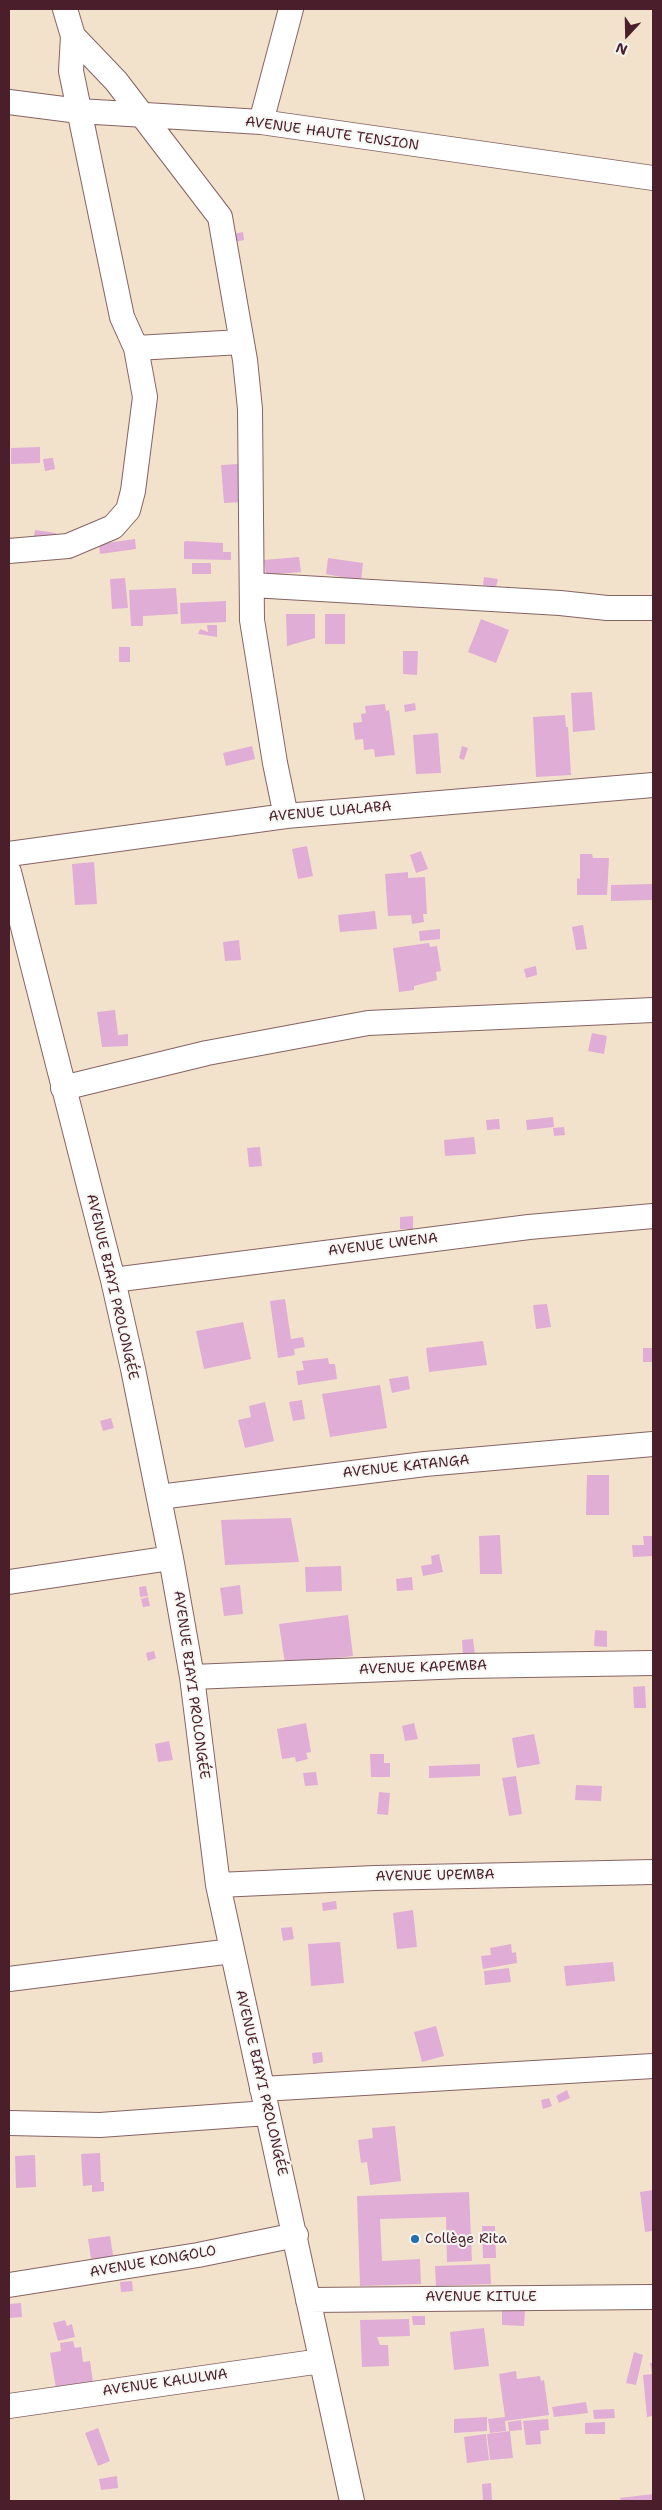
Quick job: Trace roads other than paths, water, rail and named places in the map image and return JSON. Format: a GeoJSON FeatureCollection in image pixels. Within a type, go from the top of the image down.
{"type":"FeatureCollection","features":[{"type":"Feature","properties":{"kind":"street"},"geometry":{"type":"LineString","coordinates":[[9,551],[68,546],[113,527],[128,510],[133,491],[145,397],[136,348],[122,317],[70,71],[73,36],[65,9]]}},
{"type":"Feature","properties":{"kind":"street"},"geometry":{"type":"LineString","coordinates":[[261,122],[291,9]]}},
{"type":"Feature","properties":{"kind":"street"},"geometry":{"type":"LineString","coordinates":[[73,36],[116,80],[220,217],[250,409],[252,620],[275,763],[286,816]]}},
{"type":"Feature","properties":{"kind":"street","name":"AVENUE HAUTE TENSION"},"geometry":{"type":"LineString","coordinates":[[9,102],[79,111],[261,122],[653,178]]}},
{"type":"Feature","properties":{"kind":"street"},"geometry":{"type":"LineString","coordinates":[[136,348],[241,342]]}},
{"type":"Feature","properties":{"kind":"street"},"geometry":{"type":"LineString","coordinates":[[252,585],[560,603],[607,608],[653,608]]}},
{"type":"Feature","properties":{"kind":"street","name":"AVENUE LUALABA"},"geometry":{"type":"LineString","coordinates":[[9,854],[286,816],[653,786]]}},
{"type":"Feature","properties":{"kind":"street","name":"AVENUE BIAYI PROLONGÉE"},"geometry":{"type":"LineString","coordinates":[[9,872],[113,1280],[159,1496],[192,1677],[218,1885],[267,2114],[296,2236],[321,2360],[357,2498]]}},
{"type":"Feature","properties":{"kind":"street"},"geometry":{"type":"LineString","coordinates":[[63,1088],[207,1053],[368,1023],[653,1010]]}},
{"type":"Feature","properties":{"kind":"street","name":"AVENUE LWENA"},"geometry":{"type":"LineString","coordinates":[[113,1280],[529,1226],[653,1216]]}},
{"type":"Feature","properties":{"kind":"street","name":"AVENUE KATANGA"},"geometry":{"type":"LineString","coordinates":[[159,1496],[425,1464],[653,1444]]}},
{"type":"Feature","properties":{"kind":"street"},"geometry":{"type":"LineString","coordinates":[[9,1582],[171,1558]]}},
{"type":"Feature","properties":{"kind":"street","name":"AVENUE KAPEMBA"},"geometry":{"type":"LineString","coordinates":[[192,1677],[463,1666],[653,1663]]}},
{"type":"Feature","properties":{"kind":"street","name":"AVENUE UPEMBA"},"geometry":{"type":"LineString","coordinates":[[218,1885],[375,1878],[653,1872]]}},
{"type":"Feature","properties":{"kind":"street"},"geometry":{"type":"LineString","coordinates":[[9,1979],[232,1951]]}},
{"type":"Feature","properties":{"kind":"street"},"geometry":{"type":"LineString","coordinates":[[262,2089],[653,2066]]}},
{"type":"Feature","properties":{"kind":"street"},"geometry":{"type":"LineString","coordinates":[[9,2123],[100,2126],[267,2114]]}},
{"type":"Feature","properties":{"kind":"street","name":"AVENUE KONGOLO"},"geometry":{"type":"LineString","coordinates":[[9,2285],[198,2255],[296,2236]]}},
{"type":"Feature","properties":{"kind":"street","name":"AVENUE KITULE"},"geometry":{"type":"LineString","coordinates":[[308,2300],[653,2297]]}},
{"type":"Feature","properties":{"kind":"street","name":"AVENUE KALULWA"},"geometry":{"type":"LineString","coordinates":[[9,2406],[321,2360]]}},
{"type":"Feature","properties":{"kind":"place","name":"Collège Rita"},"geometry":{"type":"Point","coordinates":[415,2239]}}]}
